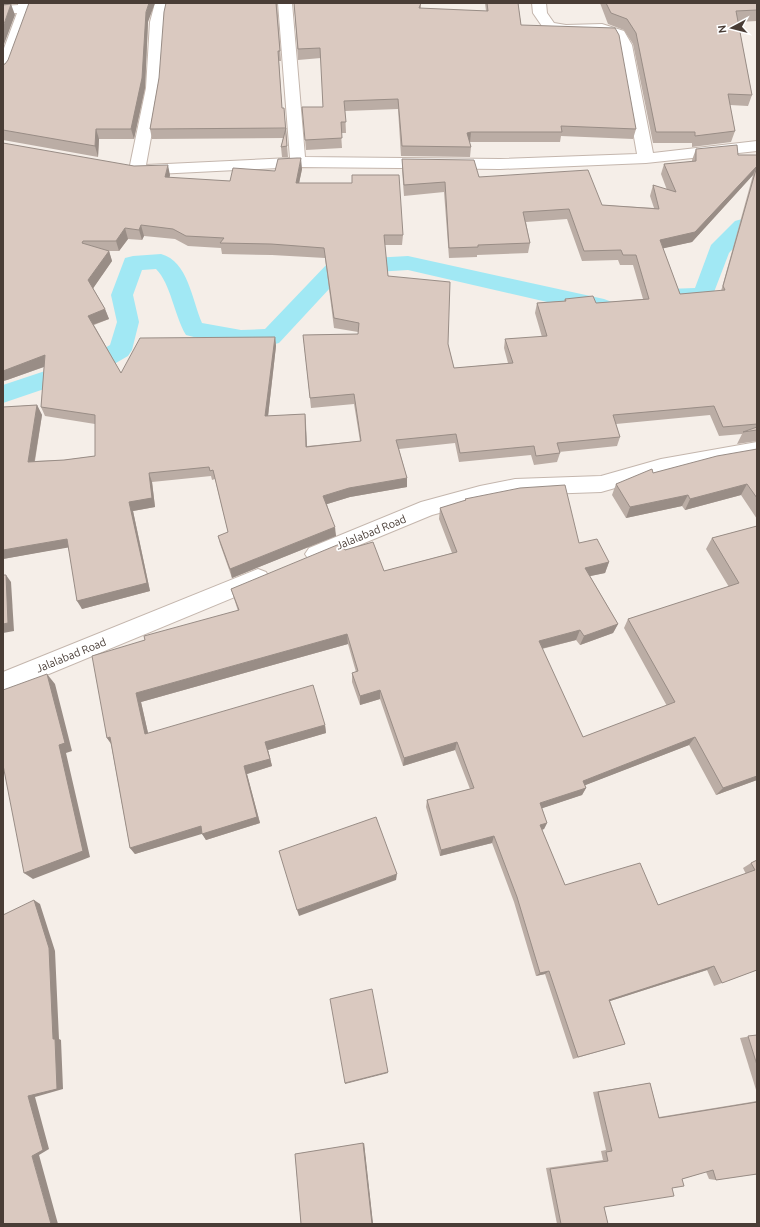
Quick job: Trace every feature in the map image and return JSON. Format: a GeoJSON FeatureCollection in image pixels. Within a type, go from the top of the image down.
{"type":"FeatureCollection","features":[{"type":"Feature","properties":{"kind":"street"},"geometry":{"type":"LineString","coordinates":[[3,10],[25,6],[94,3]]}},
{"type":"Feature","properties":{"kind":"street"},"geometry":{"type":"LineString","coordinates":[[137,170],[153,88],[157,22],[162,3]]}},
{"type":"Feature","properties":{"kind":"street"},"geometry":{"type":"LineString","coordinates":[[285,3],[298,162]]}},
{"type":"Feature","properties":{"kind":"street"},"geometry":{"type":"LineString","coordinates":[[539,3],[540,13],[550,26],[566,28],[602,28],[619,34],[625,45],[646,158]]}},
{"type":"Feature","properties":{"kind":"street"},"geometry":{"type":"LineString","coordinates":[[3,70],[25,6]]}},
{"type":"Feature","properties":{"kind":"street"},"geometry":{"type":"LineString","coordinates":[[121,168],[137,170],[298,162],[500,164],[646,158],[757,146]]}},
{"type":"Feature","properties":{"kind":"street","name":"Jalalabad Road"},"geometry":{"type":"LineString","coordinates":[[296,562],[428,508],[480,494],[514,487],[601,484],[661,467],[757,450]]}},
{"type":"Feature","properties":{"kind":"street","name":"Jalalabad Road"},"geometry":{"type":"LineString","coordinates":[[3,683],[274,572]]}},
{"type":"Feature","properties":{"kind":"building"},"geometry":{"type":"Polygon","coordinates":[[[29,3],[149,3],[146,12],[142,78],[131,129],[96,129],[95,146],[3,130],[3,65],[8,60],[29,3]]]}},
{"type":"Feature","properties":{"kind":"building"},"geometry":{"type":"Polygon","coordinates":[[[166,3],[276,3],[280,51],[278,51],[282,108],[284,108],[286,128],[150,129],[159,78],[166,3]]]}},
{"type":"Feature","properties":{"kind":"building"},"geometry":{"type":"Polygon","coordinates":[[[294,3],[421,3],[419,8],[488,11],[487,3],[518,3],[521,25],[615,28],[619,35],[636,129],[561,126],[562,132],[471,132],[467,133],[471,147],[402,146],[398,99],[344,101],[346,122],[341,122],[342,138],[305,140],[302,107],[323,107],[320,48],[298,49],[294,3]]]}},
{"type":"Feature","properties":{"kind":"building"},"geometry":{"type":"Polygon","coordinates":[[[606,3],[757,3],[757,10],[736,11],[752,95],[728,94],[735,131],[695,136],[695,132],[656,132],[636,33],[627,19],[611,13],[606,3]]]}},
{"type":"Feature","properties":{"kind":"building"},"geometry":{"type":"Polygon","coordinates":[[[11,4],[3,27],[3,5],[11,4]]]}},
{"type":"Feature","properties":{"kind":"building"},"geometry":{"type":"Polygon","coordinates":[[[286,129],[287,146],[281,147],[286,129]]]}},
{"type":"Feature","properties":{"kind":"building"},"geometry":{"type":"Polygon","coordinates":[[[3,143],[134,166],[168,165],[165,177],[230,181],[233,168],[275,171],[278,159],[297,158],[301,158],[296,183],[352,183],[352,175],[399,175],[403,235],[384,235],[388,276],[450,282],[448,344],[454,368],[513,363],[505,339],[547,336],[537,303],[566,301],[565,299],[593,296],[596,303],[649,299],[636,255],[623,255],[621,250],[584,251],[569,209],[523,212],[530,243],[478,245],[478,247],[449,248],[445,182],[404,185],[402,159],[474,160],[479,177],[588,170],[602,205],[659,209],[653,185],[676,192],[664,164],[696,161],[696,149],[737,145],[738,155],[757,155],[757,166],[757,424],[723,427],[714,406],[613,415],[620,437],[557,443],[560,453],[536,456],[534,446],[460,453],[456,434],[396,440],[407,478],[349,488],[323,496],[335,527],[230,569],[218,536],[228,532],[213,470],[210,471],[209,467],[149,473],[152,498],[129,502],[147,583],[77,601],[67,539],[3,550],[3,407],[37,405],[28,462],[64,460],[95,456],[95,415],[41,407],[45,355],[3,371],[3,143]],[[757,166],[695,232],[660,240],[680,294],[725,290],[723,286],[757,166]],[[141,225],[139,230],[125,228],[116,241],[83,241],[82,243],[109,251],[88,280],[105,309],[88,316],[121,373],[140,338],[275,337],[265,416],[305,414],[306,447],[361,441],[354,394],[310,398],[303,335],[358,334],[359,323],[334,318],[324,248],[271,244],[220,243],[224,238],[186,236],[173,229],[141,225]]]}},
{"type":"Feature","properties":{"kind":"building"},"geometry":{"type":"Polygon","coordinates":[[[757,427],[757,430],[743,432],[757,427]]]}},
{"type":"Feature","properties":{"kind":"building"},"geometry":{"type":"Polygon","coordinates":[[[757,449],[757,498],[747,484],[690,499],[688,495],[630,507],[616,484],[652,469],[653,473],[717,456],[757,449]]]}},
{"type":"Feature","properties":{"kind":"building"},"geometry":{"type":"Polygon","coordinates":[[[565,485],[579,543],[597,539],[609,562],[585,568],[618,624],[584,636],[580,630],[539,641],[583,737],[675,702],[628,619],[739,583],[712,538],[757,526],[757,776],[723,788],[695,737],[583,781],[586,788],[540,803],[547,823],[540,825],[565,885],[640,863],[658,905],[755,870],[751,863],[757,860],[757,970],[722,983],[714,966],[609,1000],[625,1044],[578,1057],[549,971],[540,973],[517,897],[494,836],[441,850],[427,800],[474,788],[457,742],[404,758],[380,690],[360,696],[352,673],[358,671],[347,634],[136,693],[145,734],[313,685],[325,725],[265,742],[270,759],[244,766],[257,817],[202,834],[201,826],[130,848],[110,737],[107,738],[92,656],[145,640],[144,636],[239,610],[231,589],[342,543],[345,550],[373,542],[384,571],[457,552],[440,508],[466,500],[465,499],[520,488],[565,485]]]}},
{"type":"Feature","properties":{"kind":"building"},"geometry":{"type":"Polygon","coordinates":[[[3,575],[6,575],[8,623],[3,624],[3,575]]]}},
{"type":"Feature","properties":{"kind":"building"},"geometry":{"type":"Polygon","coordinates":[[[47,674],[65,743],[59,745],[83,851],[24,873],[3,765],[3,690],[47,674]]]}},
{"type":"Feature","properties":{"kind":"building"},"geometry":{"type":"Polygon","coordinates":[[[376,817],[397,874],[297,910],[279,851],[376,817]]]}},
{"type":"Feature","properties":{"kind":"building"},"geometry":{"type":"Polygon","coordinates":[[[34,900],[49,948],[57,1089],[28,1096],[43,1150],[32,1156],[51,1224],[3,1224],[3,915],[34,900]]]}},
{"type":"Feature","properties":{"kind":"building"},"geometry":{"type":"Polygon","coordinates":[[[372,989],[388,1072],[345,1083],[330,999],[372,989]]]}},
{"type":"Feature","properties":{"kind":"building"},"geometry":{"type":"Polygon","coordinates":[[[757,1035],[757,1065],[748,1036],[757,1035]]]}},
{"type":"Feature","properties":{"kind":"building"},"geometry":{"type":"Polygon","coordinates":[[[650,1083],[659,1118],[757,1102],[757,1174],[716,1180],[713,1170],[682,1179],[684,1186],[672,1188],[674,1196],[604,1207],[608,1224],[561,1224],[550,1169],[608,1161],[606,1152],[612,1151],[598,1092],[650,1083]]]}},
{"type":"Feature","properties":{"kind":"building"},"geometry":{"type":"Polygon","coordinates":[[[363,1143],[372,1224],[301,1224],[295,1154],[363,1143]]]}},
{"type":"Feature","properties":{"kind":"waterway"},"geometry":{"type":"LineString","coordinates":[[668,297],[703,295],[719,250],[742,226],[757,226]]}},
{"type":"Feature","properties":{"kind":"waterway"},"geometry":{"type":"LineString","coordinates":[[3,394],[101,361],[120,350],[128,322],[122,295],[133,263],[161,261],[173,273],[194,329],[241,338],[271,337],[337,267],[408,263],[604,307]]}}]}
